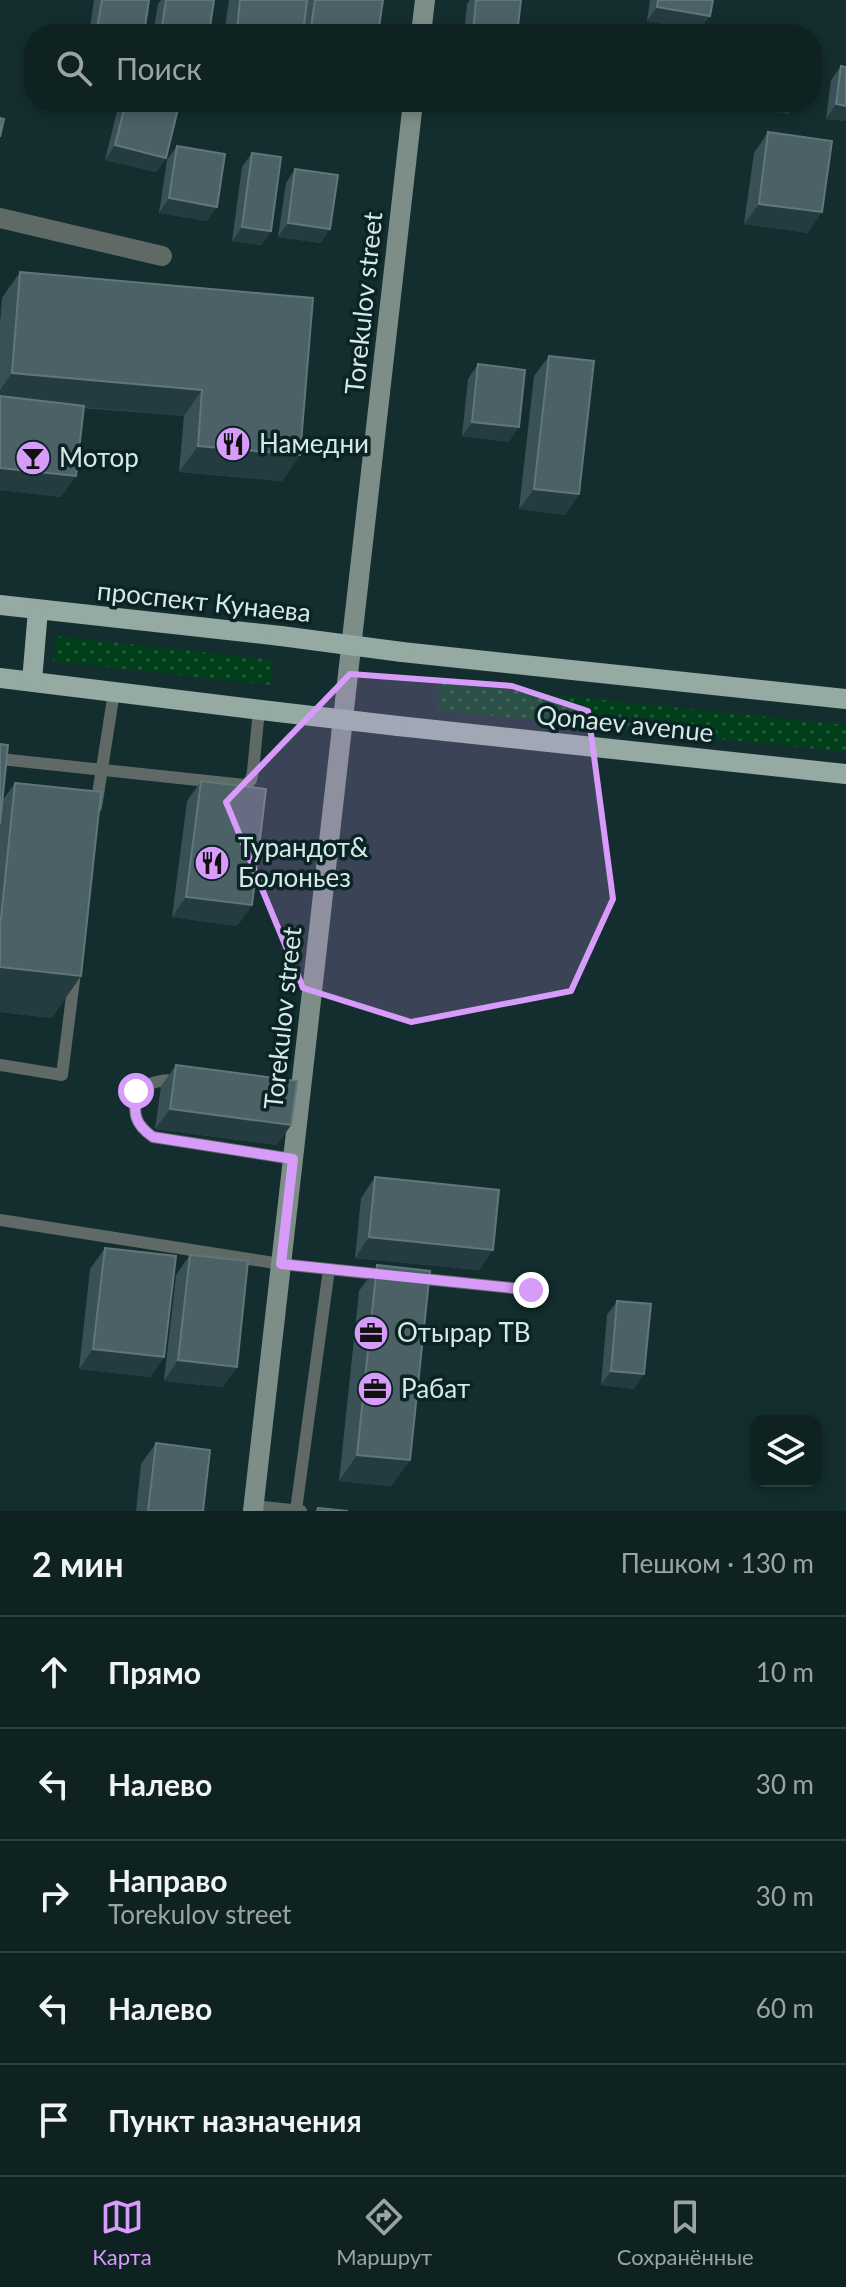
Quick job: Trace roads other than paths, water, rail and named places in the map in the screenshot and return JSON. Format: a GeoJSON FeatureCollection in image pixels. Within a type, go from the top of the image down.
{"type":"FeatureCollection","features":[{"type":"Feature","properties":{"kind":"main road"},"geometry":{"type":"LineString","coordinates":[[422,24],[425,0]]}},
{"type":"Feature","properties":{"kind":"main road","name":"Torekulov street"},"geometry":{"type":"LineString","coordinates":[[254,1508],[412,112]]}},
{"type":"Feature","properties":{"kind":"main road","name":"проспект Кунаева"},"geometry":{"type":"LineString","coordinates":[[0,605],[402,652]]}},
{"type":"Feature","properties":{"kind":"main road"},"geometry":{"type":"LineString","coordinates":[[32,681],[38,610]]}},
{"type":"Feature","properties":{"kind":"main road","name":"Qonaev avenue"},"geometry":{"type":"LineString","coordinates":[[402,652],[846,699]]}},
{"type":"Feature","properties":{"kind":"main road"},"geometry":{"type":"LineString","coordinates":[[0,678],[269,711]]}},
{"type":"Feature","properties":{"kind":"main road","name":"Qonaev avenue"},"geometry":{"type":"LineString","coordinates":[[269,711],[846,774]]}},
{"type":"Feature","properties":{"kind":"street"},"geometry":{"type":"LineString","coordinates":[[0,218],[162,256]]}},
{"type":"Feature","properties":{"kind":"lane"},"geometry":{"type":"LineString","coordinates":[[95,814],[114,692]]}},
{"type":"Feature","properties":{"kind":"lane"},"geometry":{"type":"LineString","coordinates":[[0,759],[245,785],[251,780],[269,711]]}},
{"type":"Feature","properties":{"kind":"lane"},"geometry":{"type":"LineString","coordinates":[[0,1065],[62,1075],[77,953]]}},
{"type":"Feature","properties":{"kind":"lane"},"geometry":{"type":"LineString","coordinates":[[197,1083],[151,1081],[136,1091],[134,1109],[141,1128],[153,1137],[293,1159]]}},
{"type":"Feature","properties":{"kind":"lane"},"geometry":{"type":"LineString","coordinates":[[0,1220],[281,1264],[391,1275]]}},
{"type":"Feature","properties":{"kind":"lane"},"geometry":{"type":"LineString","coordinates":[[254,1508],[298,1511],[329,1269]]}},
{"type":"Feature","properties":{"kind":"lane"},"geometry":{"type":"LineString","coordinates":[[407,1277],[531,1290]]}},
{"type":"Feature","properties":{"kind":"place","name":"Намедни"},"geometry":{"type":"Point","coordinates":[233,444]}},
{"type":"Feature","properties":{"kind":"place","name":"Мотор"},"geometry":{"type":"Point","coordinates":[33,458]}},
{"type":"Feature","properties":{"kind":"place","name":"Турандот& Болоньез"},"geometry":{"type":"Point","coordinates":[212,863]}},
{"type":"Feature","properties":{"kind":"place","name":"Отырар ТВ"},"geometry":{"type":"Point","coordinates":[371,1333]}},
{"type":"Feature","properties":{"kind":"place","name":"Рабат"},"geometry":{"type":"Point","coordinates":[375,1389]}}]}
